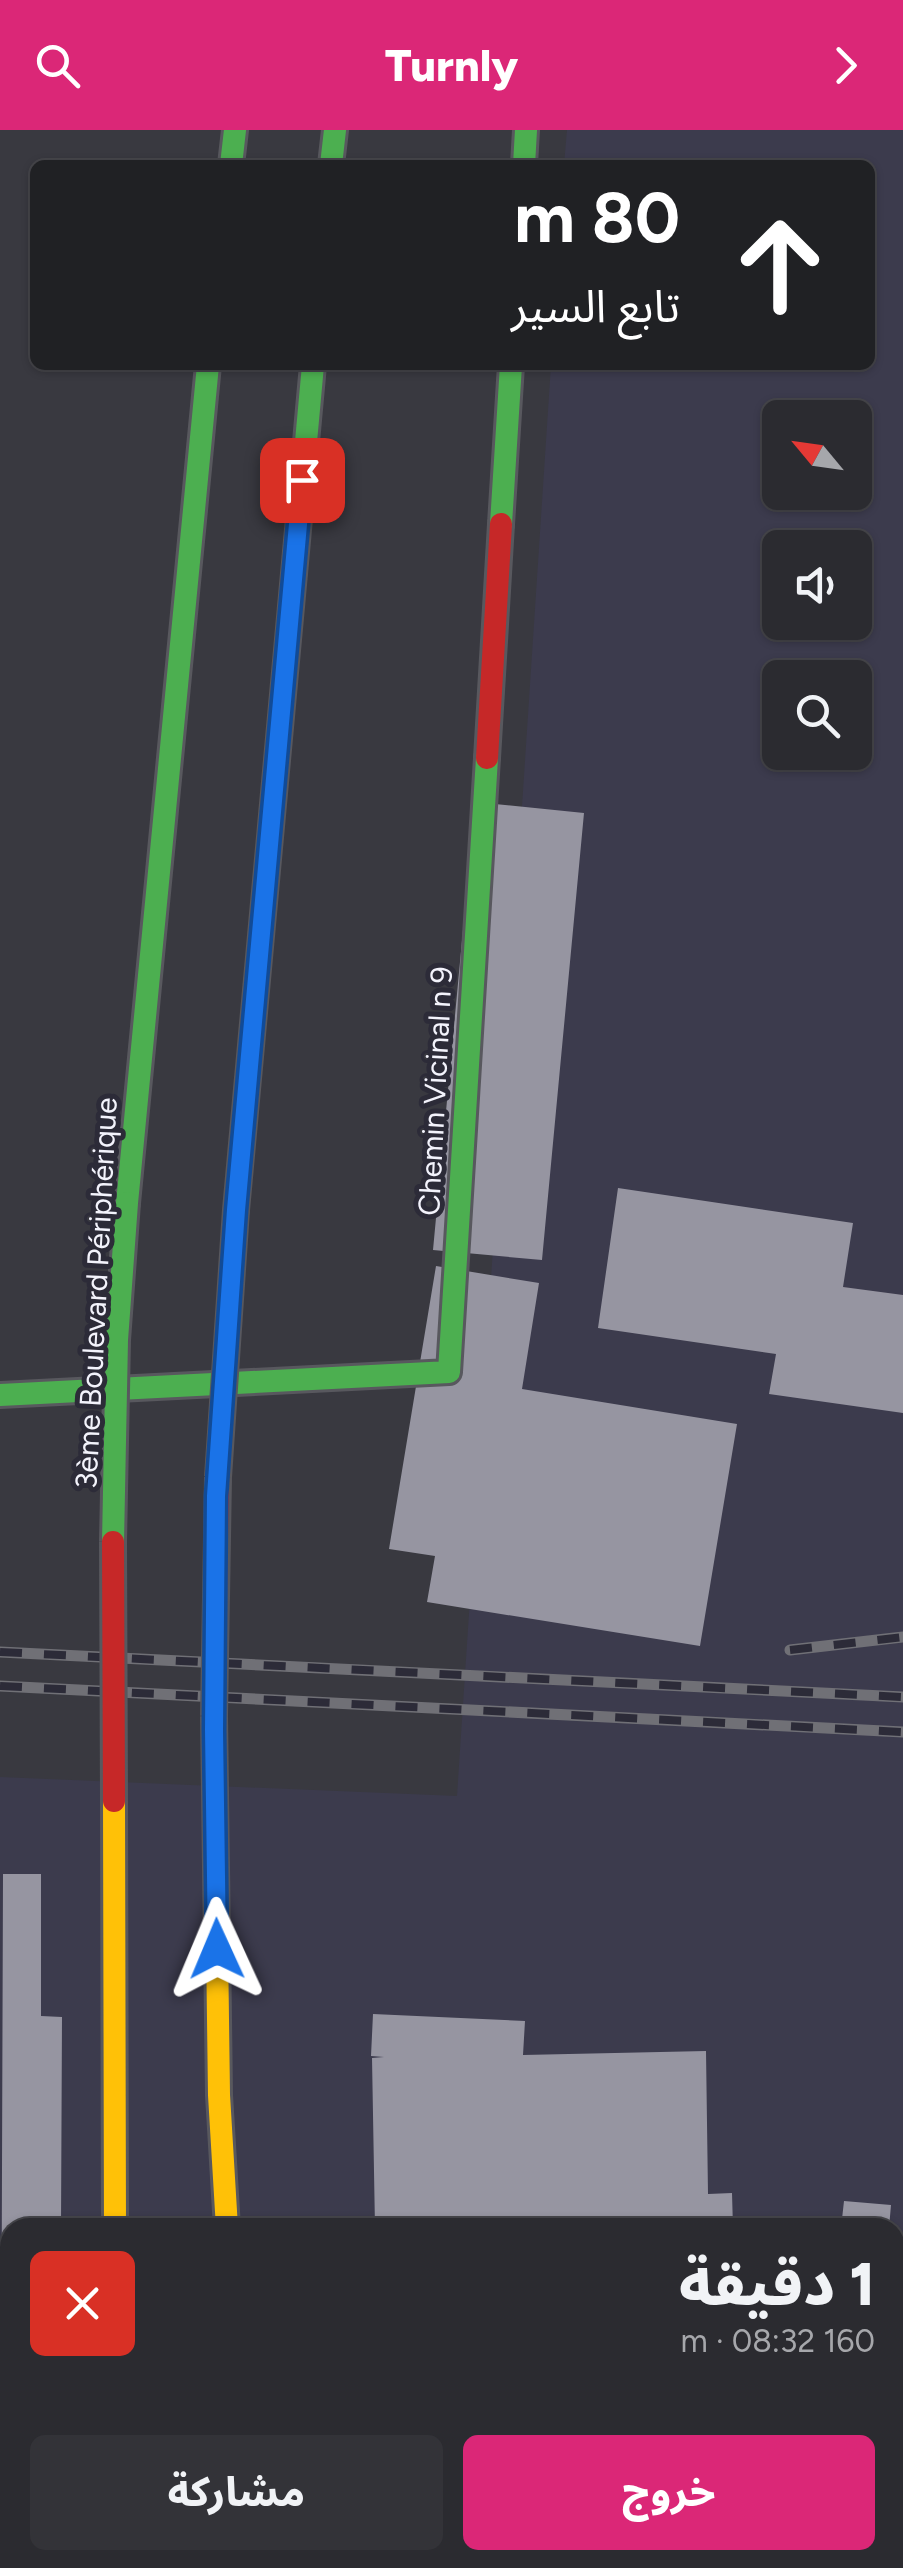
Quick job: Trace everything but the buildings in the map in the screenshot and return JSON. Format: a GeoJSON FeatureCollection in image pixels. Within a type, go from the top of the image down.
{"type":"FeatureCollection","features":[{"type":"Feature","properties":{"kind":"main road"},"geometry":{"type":"LineString","coordinates":[[232,160],[235,130]]}},
{"type":"Feature","properties":{"kind":"main road"},"geometry":{"type":"LineString","coordinates":[[331,160],[334,130]]}},
{"type":"Feature","properties":{"kind":"main road"},"geometry":{"type":"LineString","coordinates":[[524,160],[526,130]]}},
{"type":"Feature","properties":{"kind":"main road","name":"3ème Boulevard Périphérique"},"geometry":{"type":"LineString","coordinates":[[115,2218],[113,1525],[117,1340],[207,370]]}},
{"type":"Feature","properties":{"kind":"main road"},"geometry":{"type":"LineString","coordinates":[[227,2218],[219,2096],[216,1496],[236,1210],[313,370]]}},
{"type":"Feature","properties":{"kind":"main road","name":"Chemin Vicinal n 9"},"geometry":{"type":"LineString","coordinates":[[0,1394],[448,1372],[511,370]]}},
{"type":"Feature","properties":{"kind":"shaded area"},"geometry":{"type":"Polygon","coordinates":[[[567,130],[903,130],[903,2218],[0,2218],[0,1777],[457,1796],[551,370],[875,370],[875,160],[564,160],[567,130]]]}},
{"type":"Feature","properties":{"kind":"railway"},"geometry":{"type":"LineString","coordinates":[[790,1650],[903,1637]]}},
{"type":"Feature","properties":{"kind":"railway"},"geometry":{"type":"LineString","coordinates":[[0,1652],[903,1697]]}},
{"type":"Feature","properties":{"kind":"railway"},"geometry":{"type":"LineString","coordinates":[[0,1686],[903,1732]]}},
{"type":"Feature","properties":{"kind":"traffic: fast"},"geometry":{"type":"LineString","coordinates":[[232,160],[235,130]]}},
{"type":"Feature","properties":{"kind":"traffic: fast"},"geometry":{"type":"LineString","coordinates":[[332,160],[335,130]]}},
{"type":"Feature","properties":{"kind":"traffic: fast"},"geometry":{"type":"LineString","coordinates":[[524,160],[526,130]]}},
{"type":"Feature","properties":{"kind":"traffic: fast"},"geometry":{"type":"LineString","coordinates":[[127,1203],[208,370]]}},
{"type":"Feature","properties":{"kind":"traffic: fast"},"geometry":{"type":"LineString","coordinates":[[236,1210],[313,370]]}},
{"type":"Feature","properties":{"kind":"traffic: fast"},"geometry":{"type":"LineString","coordinates":[[501,524],[511,370]]}},
{"type":"Feature","properties":{"kind":"traffic: fast"},"geometry":{"type":"LineString","coordinates":[[0,1395],[449,1372],[487,758]]}},
{"type":"Feature","properties":{"kind":"traffic: fast"},"geometry":{"type":"LineString","coordinates":[[113,1542],[117,1340],[127,1203]]}},
{"type":"Feature","properties":{"kind":"traffic: jam"},"geometry":{"type":"LineString","coordinates":[[487,758],[501,524]]}},
{"type":"Feature","properties":{"kind":"traffic: jam"},"geometry":{"type":"LineString","coordinates":[[214,1716],[218,1477]]}},
{"type":"Feature","properties":{"kind":"traffic: jam"},"geometry":{"type":"LineString","coordinates":[[113,1542],[114,1801]]}},
{"type":"Feature","properties":{"kind":"traffic: slow"},"geometry":{"type":"LineString","coordinates":[[218,1477],[236,1210]]}},
{"type":"Feature","properties":{"kind":"traffic: slow"},"geometry":{"type":"LineString","coordinates":[[214,1716],[219,2095],[226,2218]]}},
{"type":"Feature","properties":{"kind":"traffic: slow"},"geometry":{"type":"LineString","coordinates":[[114,1801],[115,2218]]}},
{"type":"Feature","properties":{"kind":"route"},"geometry":{"type":"LineString","coordinates":[[217,1949],[216,1496],[236,1210],[302,480]]}}]}
